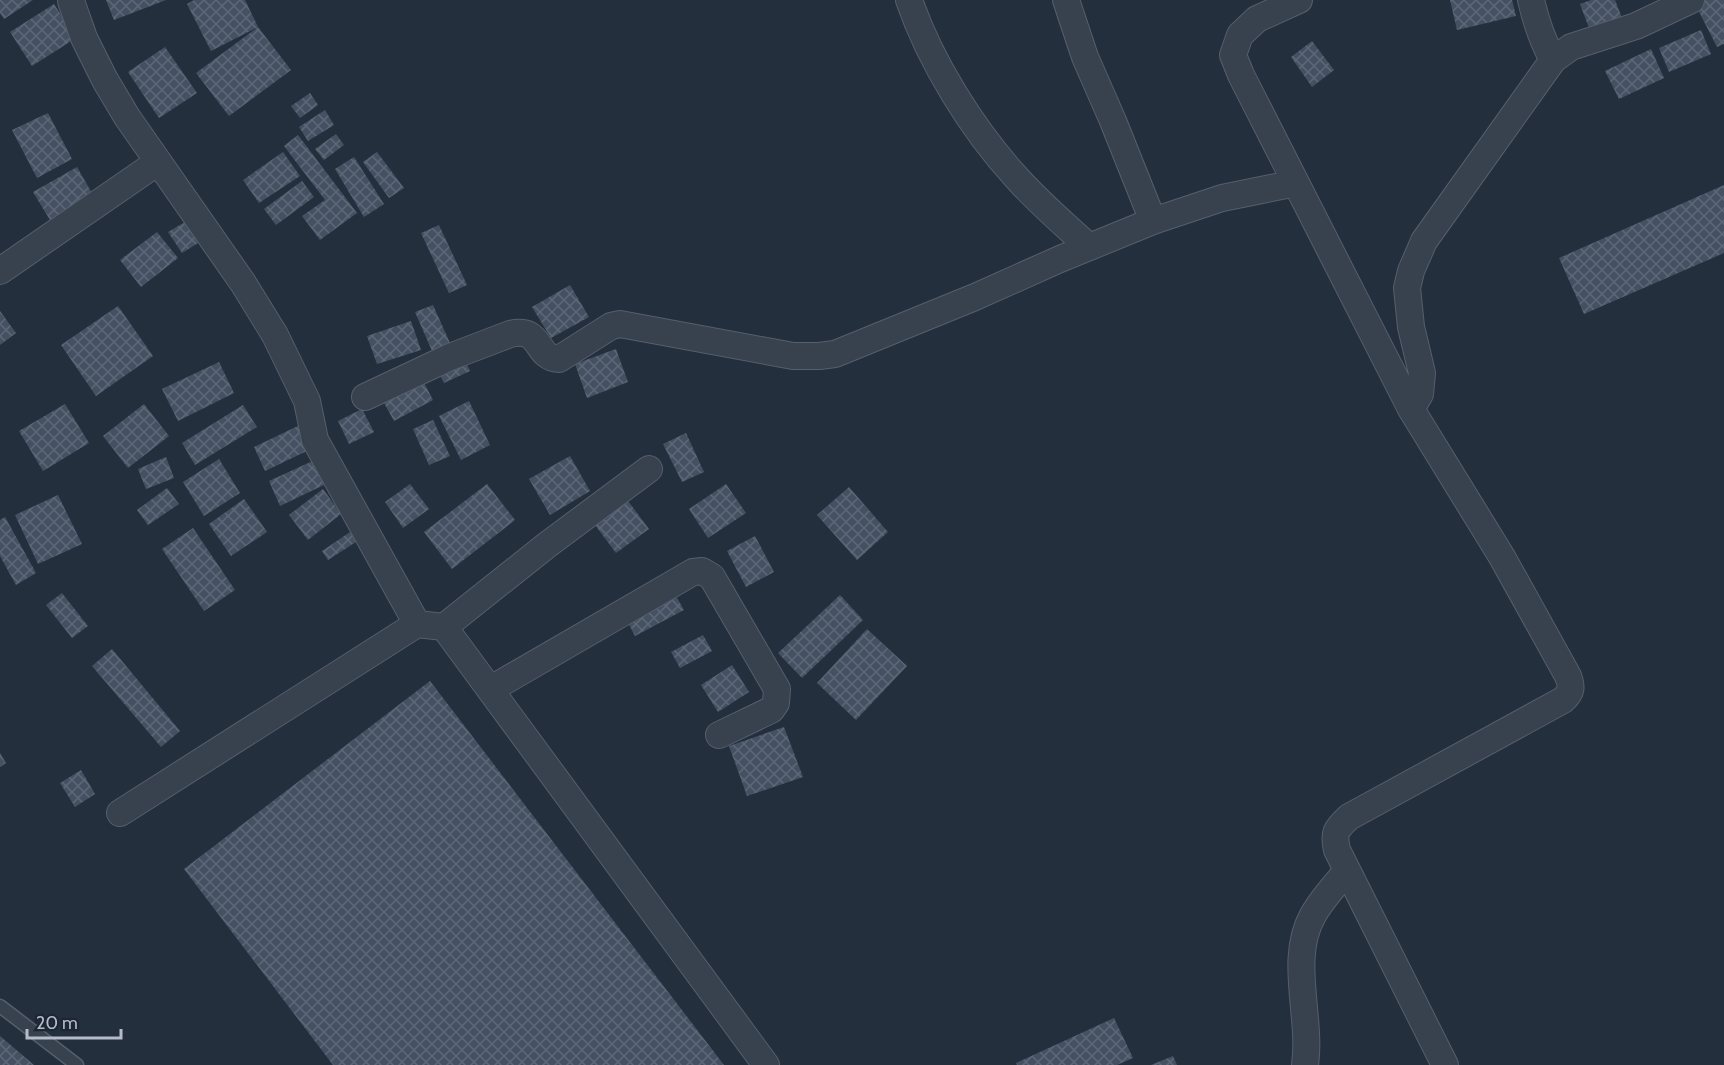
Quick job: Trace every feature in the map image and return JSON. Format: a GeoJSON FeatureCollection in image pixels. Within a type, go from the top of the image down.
{"type":"FeatureCollection","features":[{"type":"Feature","properties":{"kind":"street"},"geometry":{"type":"LineString","coordinates":[[909,0],[917,23],[953,93],[987,140],[1014,176],[1089,247]]}},
{"type":"Feature","properties":{"kind":"street"},"geometry":{"type":"LineString","coordinates":[[1066,0],[1085,57],[1153,221]]}},
{"type":"Feature","properties":{"kind":"street"},"geometry":{"type":"LineString","coordinates":[[1299,0],[1257,19],[1240,35],[1233,56],[1411,409],[1502,557],[1572,686],[1570,693],[1563,700],[1349,817],[1339,826],[1334,837],[1337,850],[1347,871],[1444,1065]]}},
{"type":"Feature","properties":{"kind":"street"},"geometry":{"type":"LineString","coordinates":[[1531,0],[1537,27],[1553,60]]}},
{"type":"Feature","properties":{"kind":"street"},"geometry":{"type":"LineString","coordinates":[[1411,409],[1420,394],[1422,384],[1421,366],[1410,327],[1407,288],[1416,256],[1424,241],[1553,60],[1571,47],[1636,26],[1691,0]]}},
{"type":"Feature","properties":{"kind":"street"},"geometry":{"type":"LineString","coordinates":[[71,2],[84,38],[105,81],[127,117],[243,283],[275,335],[307,401],[315,440],[417,624]]}},
{"type":"Feature","properties":{"kind":"street"},"geometry":{"type":"LineString","coordinates":[[0,271],[158,162]]}},
{"type":"Feature","properties":{"kind":"street"},"geometry":{"type":"LineString","coordinates":[[365,398],[450,357],[520,331],[527,333],[547,355],[556,359],[610,326],[620,324],[793,356],[835,354],[1153,221],[1222,198],[1296,183]]}},
{"type":"Feature","properties":{"kind":"street"},"geometry":{"type":"LineString","coordinates":[[120,813],[417,624],[444,627],[548,545],[649,470]]}},
{"type":"Feature","properties":{"kind":"street"},"geometry":{"type":"LineString","coordinates":[[491,689],[693,572],[702,571],[712,578],[777,689],[776,703],[771,710],[719,735]]}},
{"type":"Feature","properties":{"kind":"street"},"geometry":{"type":"LineString","coordinates":[[444,627],[766,1065]]}},
{"type":"Feature","properties":{"kind":"street"},"geometry":{"type":"LineString","coordinates":[[1305,1065],[1307,1050],[1302,981],[1304,942],[1313,916],[1347,871]]}},
{"type":"Feature","properties":{"kind":"lane"},"geometry":{"type":"LineString","coordinates":[[0,1006],[77,1065]]}},
{"type":"Feature","properties":{"kind":"building"},"geometry":{"type":"Polygon","coordinates":[[[0,0],[33,0],[4,19],[0,13],[0,0]]]}},
{"type":"Feature","properties":{"kind":"building"},"geometry":{"type":"Polygon","coordinates":[[[106,0],[166,0],[114,20],[106,0]]]}},
{"type":"Feature","properties":{"kind":"building"},"geometry":{"type":"Polygon","coordinates":[[[194,0],[245,0],[258,27],[211,51],[187,4],[194,0]]]}},
{"type":"Feature","properties":{"kind":"building"},"geometry":{"type":"Polygon","coordinates":[[[1450,0],[1512,0],[1516,16],[1457,30],[1450,0]]]}},
{"type":"Feature","properties":{"kind":"building"},"geometry":{"type":"Polygon","coordinates":[[[1591,0],[1615,0],[1624,23],[1592,36],[1580,4],[1591,0]]]}},
{"type":"Feature","properties":{"kind":"building"},"geometry":{"type":"Polygon","coordinates":[[[1704,0],[1724,0],[1724,44],[1717,47],[1695,4],[1704,0]]]}},
{"type":"Feature","properties":{"kind":"building"},"geometry":{"type":"Polygon","coordinates":[[[54,4],[76,38],[32,66],[10,32],[54,4]]]}},
{"type":"Feature","properties":{"kind":"building"},"geometry":{"type":"Polygon","coordinates":[[[258,27],[291,70],[229,116],[196,73],[258,27]]]}},
{"type":"Feature","properties":{"kind":"building"},"geometry":{"type":"Polygon","coordinates":[[[1701,30],[1711,54],[1669,72],[1659,48],[1701,30]]]}},
{"type":"Feature","properties":{"kind":"building"},"geometry":{"type":"Polygon","coordinates":[[[1312,41],[1334,70],[1312,87],[1291,57],[1312,41]]]}},
{"type":"Feature","properties":{"kind":"building"},"geometry":{"type":"Polygon","coordinates":[[[165,47],[197,93],[159,118],[128,72],[165,47]]]}},
{"type":"Feature","properties":{"kind":"building"},"geometry":{"type":"Polygon","coordinates":[[[1651,49],[1664,78],[1619,99],[1605,71],[1651,49]]]}},
{"type":"Feature","properties":{"kind":"building"},"geometry":{"type":"Polygon","coordinates":[[[310,93],[318,105],[300,118],[291,106],[310,93]]]}},
{"type":"Feature","properties":{"kind":"building"},"geometry":{"type":"Polygon","coordinates":[[[325,110],[334,125],[308,141],[299,127],[325,110]]]}},
{"type":"Feature","properties":{"kind":"building"},"geometry":{"type":"Polygon","coordinates":[[[48,113],[72,159],[37,178],[12,130],[48,113]]]}},
{"type":"Feature","properties":{"kind":"building"},"geometry":{"type":"Polygon","coordinates":[[[336,134],[344,145],[324,160],[315,149],[336,134]]]}},
{"type":"Feature","properties":{"kind":"building"},"geometry":{"type":"Polygon","coordinates":[[[298,135],[357,213],[320,240],[302,216],[325,200],[284,146],[298,135]]]}},
{"type":"Feature","properties":{"kind":"building"},"geometry":{"type":"Polygon","coordinates":[[[283,152],[300,176],[259,203],[243,180],[283,152]]]}},
{"type":"Feature","properties":{"kind":"building"},"geometry":{"type":"Polygon","coordinates":[[[377,152],[404,188],[389,198],[363,162],[377,152]]]}},
{"type":"Feature","properties":{"kind":"building"},"geometry":{"type":"Polygon","coordinates":[[[354,157],[384,204],[364,217],[335,169],[354,157]]]}},
{"type":"Feature","properties":{"kind":"building"},"geometry":{"type":"Polygon","coordinates":[[[77,167],[93,195],[50,220],[33,192],[77,167]]]}},
{"type":"Feature","properties":{"kind":"building"},"geometry":{"type":"Polygon","coordinates":[[[302,181],[314,197],[276,225],[264,209],[302,181]]]}},
{"type":"Feature","properties":{"kind":"building"},"geometry":{"type":"Polygon","coordinates":[[[1724,185],[1724,253],[1584,314],[1559,258],[1724,185]]]}},
{"type":"Feature","properties":{"kind":"building"},"geometry":{"type":"Polygon","coordinates":[[[190,219],[203,240],[182,253],[168,232],[190,219]]]}},
{"type":"Feature","properties":{"kind":"building"},"geometry":{"type":"Polygon","coordinates":[[[439,225],[467,285],[449,293],[421,233],[439,225]]]}},
{"type":"Feature","properties":{"kind":"building"},"geometry":{"type":"Polygon","coordinates":[[[157,232],[178,258],[141,287],[120,260],[157,232]]]}},
{"type":"Feature","properties":{"kind":"building"},"geometry":{"type":"Polygon","coordinates":[[[570,285],[589,317],[551,338],[532,307],[570,285]]]}},
{"type":"Feature","properties":{"kind":"building"},"geometry":{"type":"Polygon","coordinates":[[[433,305],[450,343],[432,351],[415,312],[433,305]]]}},
{"type":"Feature","properties":{"kind":"building"},"geometry":{"type":"Polygon","coordinates":[[[118,306],[153,356],[96,396],[61,345],[118,306]]]}},
{"type":"Feature","properties":{"kind":"building"},"geometry":{"type":"Polygon","coordinates":[[[0,311],[16,333],[0,345],[0,311]]]}},
{"type":"Feature","properties":{"kind":"building"},"geometry":{"type":"Polygon","coordinates":[[[411,321],[421,350],[377,364],[367,336],[411,321]]]}},
{"type":"Feature","properties":{"kind":"building"},"geometry":{"type":"Polygon","coordinates":[[[616,349],[628,382],[587,398],[575,364],[616,349]]]}},
{"type":"Feature","properties":{"kind":"building"},"geometry":{"type":"Polygon","coordinates":[[[463,356],[470,371],[444,383],[437,369],[463,356]]]}},
{"type":"Feature","properties":{"kind":"building"},"geometry":{"type":"Polygon","coordinates":[[[219,362],[234,393],[178,421],[162,389],[219,362]]]}},
{"type":"Feature","properties":{"kind":"building"},"geometry":{"type":"Polygon","coordinates":[[[419,373],[433,400],[394,421],[379,394],[419,373]]]}},
{"type":"Feature","properties":{"kind":"building"},"geometry":{"type":"Polygon","coordinates":[[[469,401],[490,445],[461,460],[439,416],[469,401]]]}},
{"type":"Feature","properties":{"kind":"building"},"geometry":{"type":"Polygon","coordinates":[[[65,404],[89,443],[43,471],[19,431],[65,404]]]}},
{"type":"Feature","properties":{"kind":"building"},"geometry":{"type":"Polygon","coordinates":[[[144,404],[169,436],[128,468],[103,436],[144,404]]]}},
{"type":"Feature","properties":{"kind":"building"},"geometry":{"type":"Polygon","coordinates":[[[243,405],[257,427],[195,465],[182,443],[243,405]]]}},
{"type":"Feature","properties":{"kind":"building"},"geometry":{"type":"Polygon","coordinates":[[[362,409],[374,432],[349,444],[338,421],[362,409]]]}},
{"type":"Feature","properties":{"kind":"building"},"geometry":{"type":"Polygon","coordinates":[[[433,420],[450,456],[429,465],[413,429],[433,420]]]}},
{"type":"Feature","properties":{"kind":"building"},"geometry":{"type":"Polygon","coordinates":[[[300,425],[311,449],[265,471],[254,447],[300,425]]]}},
{"type":"Feature","properties":{"kind":"building"},"geometry":{"type":"Polygon","coordinates":[[[686,433],[704,472],[682,482],[663,444],[686,433]]]}},
{"type":"Feature","properties":{"kind":"building"},"geometry":{"type":"Polygon","coordinates":[[[570,456],[590,491],[550,515],[529,479],[570,456]]]}},
{"type":"Feature","properties":{"kind":"building"},"geometry":{"type":"Polygon","coordinates":[[[166,457],[174,478],[146,489],[138,469],[166,457]]]}},
{"type":"Feature","properties":{"kind":"building"},"geometry":{"type":"Polygon","coordinates":[[[219,459],[240,493],[204,516],[183,482],[219,459]]]}},
{"type":"Feature","properties":{"kind":"building"},"geometry":{"type":"Polygon","coordinates":[[[317,459],[328,483],[280,506],[269,481],[317,459]]]}},
{"type":"Feature","properties":{"kind":"building"},"geometry":{"type":"Polygon","coordinates":[[[410,484],[429,509],[403,528],[385,502],[410,484]]]}},
{"type":"Feature","properties":{"kind":"building"},"geometry":{"type":"Polygon","coordinates":[[[487,484],[515,520],[452,569],[424,532],[487,484]]]}},
{"type":"Feature","properties":{"kind":"building"},"geometry":{"type":"Polygon","coordinates":[[[726,484],[746,513],[708,538],[689,509],[726,484]]]}},
{"type":"Feature","properties":{"kind":"building"},"geometry":{"type":"Polygon","coordinates":[[[849,487],[888,532],[857,560],[817,515],[849,487]]]}},
{"type":"Feature","properties":{"kind":"building"},"geometry":{"type":"Polygon","coordinates":[[[167,488],[179,504],[148,525],[137,510],[167,488]]]}},
{"type":"Feature","properties":{"kind":"building"},"geometry":{"type":"Polygon","coordinates":[[[323,489],[341,514],[308,540],[289,515],[323,489]]]}},
{"type":"Feature","properties":{"kind":"building"},"geometry":{"type":"Polygon","coordinates":[[[58,495],[82,544],[38,564],[15,515],[58,495]]]}},
{"type":"Feature","properties":{"kind":"building"},"geometry":{"type":"Polygon","coordinates":[[[244,499],[267,532],[231,556],[209,524],[244,499]]]}},
{"type":"Feature","properties":{"kind":"building"},"geometry":{"type":"Polygon","coordinates":[[[628,501],[649,529],[616,553],[595,525],[628,501]]]}},
{"type":"Feature","properties":{"kind":"building"},"geometry":{"type":"Polygon","coordinates":[[[5,517],[36,573],[16,585],[0,556],[0,520],[5,517]]]}},
{"type":"Feature","properties":{"kind":"building"},"geometry":{"type":"Polygon","coordinates":[[[193,528],[235,590],[204,611],[162,549],[193,528]]]}},
{"type":"Feature","properties":{"kind":"building"},"geometry":{"type":"Polygon","coordinates":[[[353,530],[359,540],[328,560],[322,551],[353,530]]]}},
{"type":"Feature","properties":{"kind":"building"},"geometry":{"type":"Polygon","coordinates":[[[755,536],[774,572],[746,587],[727,551],[755,536]]]}},
{"type":"Feature","properties":{"kind":"building"},"geometry":{"type":"Polygon","coordinates":[[[673,591],[684,610],[635,636],[625,617],[673,591]]]}},
{"type":"Feature","properties":{"kind":"building"},"geometry":{"type":"Polygon","coordinates":[[[62,593],[88,626],[72,638],[46,605],[62,593]]]}},
{"type":"Feature","properties":{"kind":"building"},"geometry":{"type":"Polygon","coordinates":[[[840,595],[863,620],[802,678],[778,653],[840,595]]]}},
{"type":"Feature","properties":{"kind":"building"},"geometry":{"type":"Polygon","coordinates":[[[867,629],[907,666],[856,720],[817,683],[867,629]]]}},
{"type":"Feature","properties":{"kind":"building"},"geometry":{"type":"Polygon","coordinates":[[[703,635],[712,651],[680,668],[671,652],[703,635]]]}},
{"type":"Feature","properties":{"kind":"building"},"geometry":{"type":"Polygon","coordinates":[[[112,649],[180,731],[161,747],[92,666],[112,649]]]}},
{"type":"Feature","properties":{"kind":"building"},"geometry":{"type":"Polygon","coordinates":[[[732,665],[749,692],[718,712],[701,685],[732,665]]]}},
{"type":"Feature","properties":{"kind":"building"},"geometry":{"type":"Polygon","coordinates":[[[430,681],[724,1065],[333,1065],[184,869],[430,681]]]}},
{"type":"Feature","properties":{"kind":"building"},"geometry":{"type":"Polygon","coordinates":[[[784,727],[803,777],[747,796],[729,746],[784,727]]]}},
{"type":"Feature","properties":{"kind":"building"},"geometry":{"type":"Polygon","coordinates":[[[0,753],[6,763],[0,767],[0,753]]]}},
{"type":"Feature","properties":{"kind":"building"},"geometry":{"type":"Polygon","coordinates":[[[81,770],[95,794],[75,807],[60,783],[81,770]]]}},
{"type":"Feature","properties":{"kind":"building"},"geometry":{"type":"Polygon","coordinates":[[[1114,1018],[1133,1058],[1117,1065],[1017,1065],[1016,1063],[1114,1018]]]}},
{"type":"Feature","properties":{"kind":"building"},"geometry":{"type":"Polygon","coordinates":[[[0,1036],[34,1065],[0,1065],[0,1036]]]}},
{"type":"Feature","properties":{"kind":"building"},"geometry":{"type":"Polygon","coordinates":[[[1173,1056],[1177,1065],[1151,1065],[1173,1056]]]}}]}
